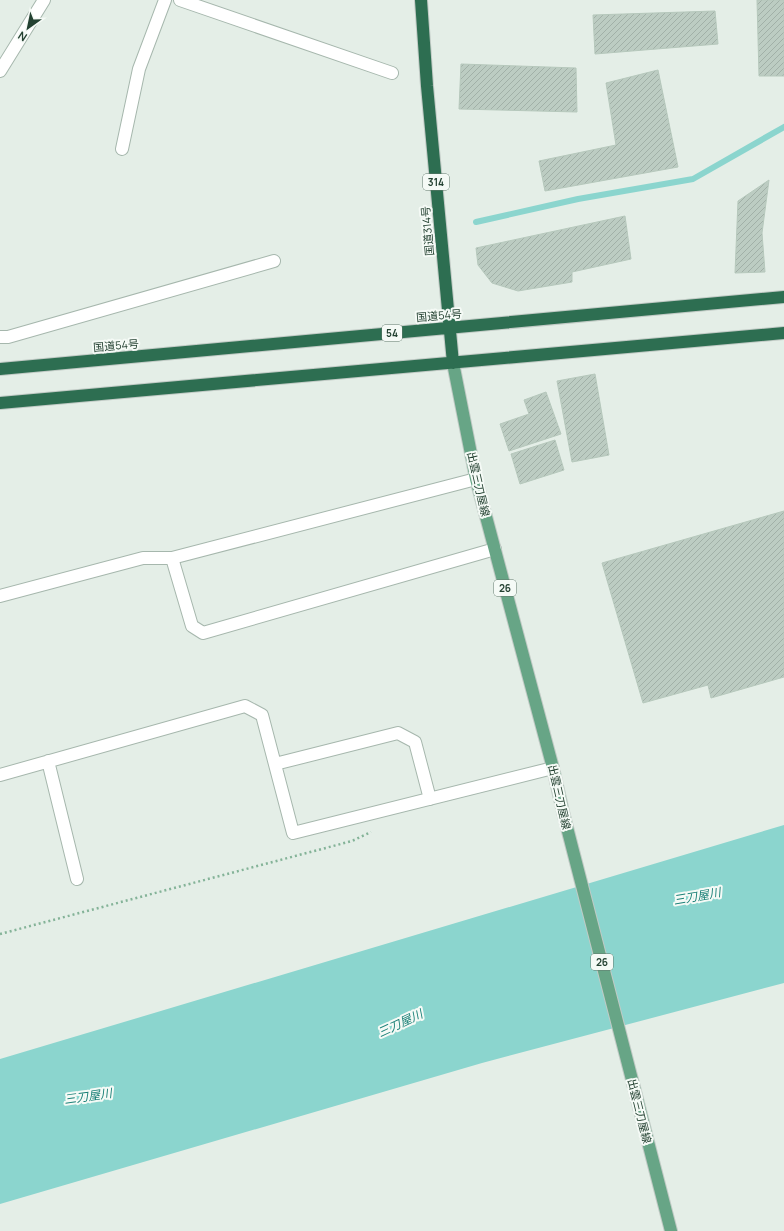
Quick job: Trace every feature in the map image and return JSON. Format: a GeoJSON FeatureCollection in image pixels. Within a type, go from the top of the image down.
{"type":"FeatureCollection","features":[{"type":"Feature","properties":{"kind":"highway","name":"国道314号"},"geometry":{"type":"LineString","coordinates":[[421,0],[427,86],[453,363]]}},
{"type":"Feature","properties":{"kind":"highway","name":"国道54号"},"geometry":{"type":"LineString","coordinates":[[0,369],[784,297]]}},
{"type":"Feature","properties":{"kind":"highway"},"geometry":{"type":"LineString","coordinates":[[0,403],[784,333]]}},
{"type":"Feature","properties":{"kind":"main road","name":"出雲三刀屋線"},"geometry":{"type":"LineString","coordinates":[[453,363],[476,479],[553,768],[671,1231]]}},
{"type":"Feature","properties":{"kind":"street"},"geometry":{"type":"LineString","coordinates":[[0,71],[44,0]]}},
{"type":"Feature","properties":{"kind":"street"},"geometry":{"type":"LineString","coordinates":[[122,149],[139,69],[165,0]]}},
{"type":"Feature","properties":{"kind":"street"},"geometry":{"type":"LineString","coordinates":[[180,0],[392,73]]}},
{"type":"Feature","properties":{"kind":"street"},"geometry":{"type":"LineString","coordinates":[[0,337],[16,334],[274,261]]}},
{"type":"Feature","properties":{"kind":"street"},"geometry":{"type":"LineString","coordinates":[[0,596],[143,558],[172,558],[476,479]]}},
{"type":"Feature","properties":{"kind":"street"},"geometry":{"type":"LineString","coordinates":[[172,558],[192,626],[203,633],[495,550]]}},
{"type":"Feature","properties":{"kind":"street"},"geometry":{"type":"LineString","coordinates":[[0,775],[245,706],[262,715],[293,833],[553,768]]}},
{"type":"Feature","properties":{"kind":"street"},"geometry":{"type":"LineString","coordinates":[[275,764],[398,733],[415,742],[430,799]]}},
{"type":"Feature","properties":{"kind":"street"},"geometry":{"type":"LineString","coordinates":[[48,761],[76,879]]}},
{"type":"Feature","properties":{"kind":"path"},"geometry":{"type":"LineString","coordinates":[[0,934],[352,841],[372,832]]}},
{"type":"Feature","properties":{"kind":"water","name":"三刀屋川"},"geometry":{"type":"Polygon","coordinates":[[[784,825],[784,983],[482,1063],[0,1204],[0,1059],[784,825]]]}},
{"type":"Feature","properties":{"kind":"building"},"geometry":{"type":"Polygon","coordinates":[[[757,0],[784,0],[784,76],[759,76],[757,0]]]}},
{"type":"Feature","properties":{"kind":"building"},"geometry":{"type":"Polygon","coordinates":[[[715,11],[718,44],[595,54],[593,15],[715,11]]]}},
{"type":"Feature","properties":{"kind":"building"},"geometry":{"type":"Polygon","coordinates":[[[461,64],[576,68],[577,112],[459,109],[461,64]]]}},
{"type":"Feature","properties":{"kind":"building"},"geometry":{"type":"Polygon","coordinates":[[[658,70],[678,167],[545,191],[539,161],[616,145],[606,83],[658,70]]]}},
{"type":"Feature","properties":{"kind":"building"},"geometry":{"type":"Polygon","coordinates":[[[769,180],[762,233],[765,272],[735,273],[738,201],[769,180]]]}},
{"type":"Feature","properties":{"kind":"building"},"geometry":{"type":"Polygon","coordinates":[[[625,216],[631,259],[572,272],[572,282],[518,291],[492,283],[478,265],[476,248],[625,216]]]}},
{"type":"Feature","properties":{"kind":"building"},"geometry":{"type":"Polygon","coordinates":[[[595,374],[609,455],[572,462],[557,381],[595,374]]]}},
{"type":"Feature","properties":{"kind":"building"},"geometry":{"type":"Polygon","coordinates":[[[546,392],[561,434],[509,451],[500,424],[529,414],[524,400],[546,392]]]}},
{"type":"Feature","properties":{"kind":"building"},"geometry":{"type":"Polygon","coordinates":[[[555,440],[564,470],[520,484],[511,454],[555,440]]]}},
{"type":"Feature","properties":{"kind":"building"},"geometry":{"type":"Polygon","coordinates":[[[784,511],[784,677],[711,698],[708,685],[643,703],[602,563],[784,511]]]}},
{"type":"Feature","properties":{"kind":"waterway"},"geometry":{"type":"LineString","coordinates":[[476,222],[578,199],[693,179],[784,127]]}}]}
